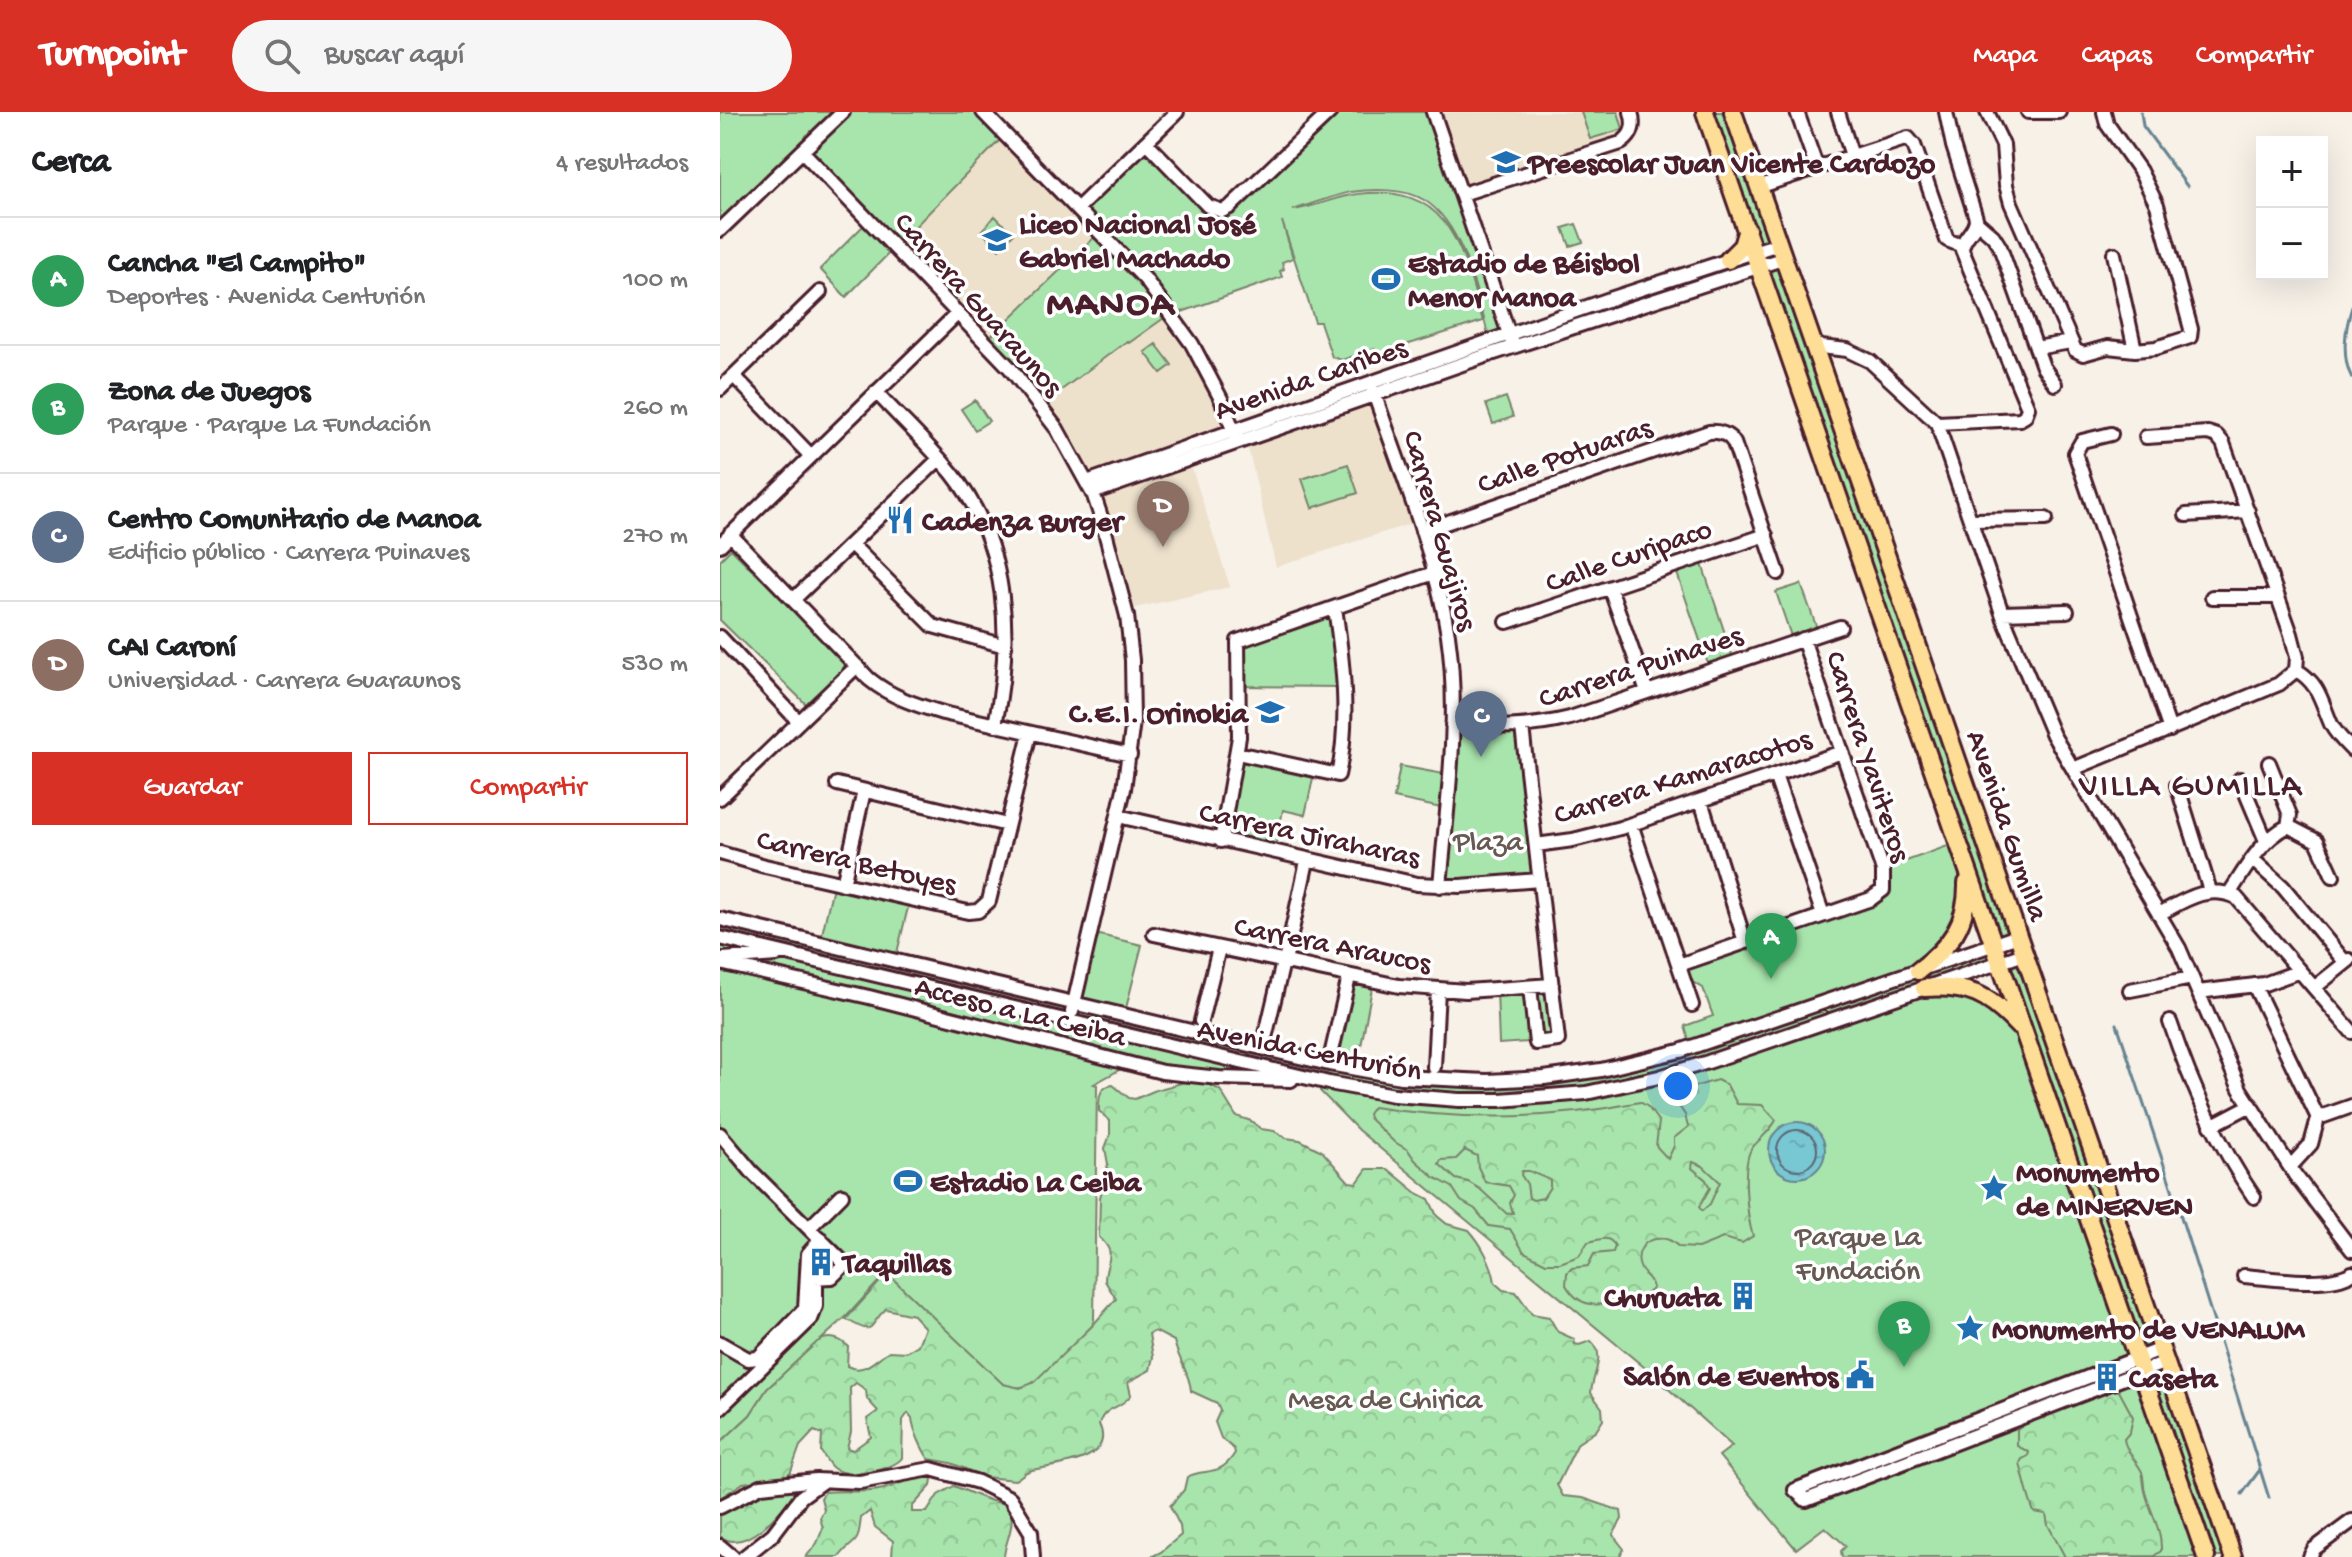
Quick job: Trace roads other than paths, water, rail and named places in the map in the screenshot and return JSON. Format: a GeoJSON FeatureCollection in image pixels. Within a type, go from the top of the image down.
{"type":"FeatureCollection","features":[{"type":"Feature","properties":{"kind":"main road","name":"Avenida Gumilla"},"geometry":{"type":"LineString","coordinates":[[1705,112],[2206,1557]]}},
{"type":"Feature","properties":{"kind":"main road","name":"Avenida Gumilla"},"geometry":{"type":"LineString","coordinates":[[1733,112],[2233,1557]]}},
{"type":"Feature","properties":{"kind":"main road"},"geometry":{"type":"LineString","coordinates":[[1728,260],[1742,246],[1747,229]]}},
{"type":"Feature","properties":{"kind":"main road"},"geometry":{"type":"LineString","coordinates":[[1743,271],[1755,272],[1759,265]]}},
{"type":"Feature","properties":{"kind":"main road"},"geometry":{"type":"LineString","coordinates":[[1918,971],[1940,954],[1958,931],[1966,906],[1966,869]]}},
{"type":"Feature","properties":{"kind":"main road"},"geometry":{"type":"LineString","coordinates":[[1924,988],[1965,989],[1981,994],[2022,1031]]}},
{"type":"Feature","properties":{"kind":"street"},"geometry":{"type":"LineString","coordinates":[[720,230],[843,112]]}},
{"type":"Feature","properties":{"kind":"street"},"geometry":{"type":"LineString","coordinates":[[983,112],[1134,266],[1171,313],[1201,359],[1236,436]]}},
{"type":"Feature","properties":{"kind":"street"},"geometry":{"type":"LineString","coordinates":[[1077,209],[1177,112]]}},
{"type":"Feature","properties":{"kind":"street"},"geometry":{"type":"LineString","coordinates":[[1146,142],[1208,206],[1222,211],[1230,207],[1330,112]]}},
{"type":"Feature","properties":{"kind":"street"},"geometry":{"type":"LineString","coordinates":[[1433,112],[1512,341]]}},
{"type":"Feature","properties":{"kind":"street"},"geometry":{"type":"LineString","coordinates":[[1462,194],[1621,143],[1633,128],[1631,112]]}},
{"type":"Feature","properties":{"kind":"street"},"geometry":{"type":"LineString","coordinates":[[1797,112],[1817,168]]}},
{"type":"Feature","properties":{"kind":"street"},"geometry":{"type":"LineString","coordinates":[[1838,112],[1852,156]]}},
{"type":"Feature","properties":{"kind":"street"},"geometry":{"type":"LineString","coordinates":[[1946,112],[1953,146],[1977,222],[2000,247],[2043,367],[2055,384]]}},
{"type":"Feature","properties":{"kind":"street"},"geometry":{"type":"LineString","coordinates":[[1987,112],[2003,145],[2006,185],[2011,203],[2071,342],[2081,354],[2108,347],[2135,350],[2182,341],[2190,337],[2192,331],[2157,205],[2140,171],[2107,124],[2104,112]]}},
{"type":"Feature","properties":{"kind":"street"},"geometry":{"type":"LineString","coordinates":[[2028,112],[2059,112]]}},
{"type":"Feature","properties":{"kind":"street"},"geometry":{"type":"LineString","coordinates":[[1758,187],[1904,139],[1912,140],[1947,240],[1962,246]]}},
{"type":"Feature","properties":{"kind":"street","name":"Carrera Guaraunos"},"geometry":{"type":"LineString","coordinates":[[802,151],[1010,368],[1048,417],[1090,488],[1114,559],[1127,616],[1133,682],[1130,755],[1070,1023]]}},
{"type":"Feature","properties":{"kind":"street"},"geometry":{"type":"LineString","coordinates":[[1937,423],[2020,419],[2028,411],[2026,399],[1966,263],[1962,246],[1977,222]]}},
{"type":"Feature","properties":{"kind":"street","name":"Avenida Caribes"},"geometry":{"type":"LineString","coordinates":[[1512,341],[1728,260],[1759,265],[1780,251]]}},
{"type":"Feature","properties":{"kind":"street"},"geometry":{"type":"LineString","coordinates":[[2114,254],[2135,350]]}},
{"type":"Feature","properties":{"kind":"street","name":"Avenida Caribes"},"geometry":{"type":"LineString","coordinates":[[1090,488],[1512,341],[1743,271]]}},
{"type":"Feature","properties":{"kind":"street"},"geometry":{"type":"LineString","coordinates":[[720,389],[820,292]]}},
{"type":"Feature","properties":{"kind":"street"},"geometry":{"type":"LineString","coordinates":[[720,545],[958,313]]}},
{"type":"Feature","properties":{"kind":"street"},"geometry":{"type":"LineString","coordinates":[[1811,341],[1821,347],[1847,350],[1870,361],[1937,423],[2002,613],[2053,735],[2179,948],[2240,1089],[2290,1167],[2352,1250]]}},
{"type":"Feature","properties":{"kind":"street"},"geometry":{"type":"LineString","coordinates":[[2036,348],[2071,342]]}},
{"type":"Feature","properties":{"kind":"street"},"geometry":{"type":"LineString","coordinates":[[1821,369],[1826,354],[1837,349]]}},
{"type":"Feature","properties":{"kind":"street"},"geometry":{"type":"LineString","coordinates":[[734,376],[811,456]]}},
{"type":"Feature","properties":{"kind":"street","name":"Carrera Guajiros"},"geometry":{"type":"LineString","coordinates":[[1373,388],[1422,531],[1448,635],[1453,686],[1452,725],[1440,886]]}},
{"type":"Feature","properties":{"kind":"street"},"geometry":{"type":"LineString","coordinates":[[876,392],[939,459],[965,492],[990,546],[1004,604],[1005,646],[995,725]]}},
{"type":"Feature","properties":{"kind":"street","name":"Calle Potuaras"},"geometry":{"type":"LineString","coordinates":[[1422,531],[1714,432],[1724,434],[1734,443],[1766,535]]}},
{"type":"Feature","properties":{"kind":"street"},"geometry":{"type":"LineString","coordinates":[[2146,437],[2208,433],[2217,436],[2223,443],[2295,649],[2296,670]]}},
{"type":"Feature","properties":{"kind":"street"},"geometry":{"type":"LineString","coordinates":[[2111,434],[2082,441],[2075,453],[2170,730]]}},
{"type":"Feature","properties":{"kind":"street"},"geometry":{"type":"LineString","coordinates":[[793,600],[939,459]]}},
{"type":"Feature","properties":{"kind":"street"},"geometry":{"type":"LineString","coordinates":[[2186,515],[2248,511]]}},
{"type":"Feature","properties":{"kind":"street"},"geometry":{"type":"LineString","coordinates":[[1971,520],[2046,519]]}},
{"type":"Feature","properties":{"kind":"street"},"geometry":{"type":"LineString","coordinates":[[730,534],[877,685],[913,704],[1130,755]]}},
{"type":"Feature","properties":{"kind":"street"},"geometry":{"type":"LineString","coordinates":[[1766,535],[1778,573]]}},
{"type":"Feature","properties":{"kind":"street","name":"Calle Curipaco"},"geometry":{"type":"LineString","coordinates":[[1507,622],[1766,535]]}},
{"type":"Feature","properties":{"kind":"street"},"geometry":{"type":"LineString","coordinates":[[851,544],[933,626],[1005,646]]}},
{"type":"Feature","properties":{"kind":"street"},"geometry":{"type":"LineString","coordinates":[[1221,841],[1237,753],[1240,711],[1238,641],[1434,573]]}},
{"type":"Feature","properties":{"kind":"street"},"geometry":{"type":"LineString","coordinates":[[1610,588],[1647,692]]}},
{"type":"Feature","properties":{"kind":"street"},"geometry":{"type":"LineString","coordinates":[[2212,597],[2278,597]]}},
{"type":"Feature","properties":{"kind":"street"},"geometry":{"type":"LineString","coordinates":[[1237,753],[1338,775],[1343,743],[1343,699],[1335,608]]}},
{"type":"Feature","properties":{"kind":"street"},"geometry":{"type":"LineString","coordinates":[[2002,613],[2067,611]]}},
{"type":"Feature","properties":{"kind":"street","name":"Carrera Puinaves"},"geometry":{"type":"LineString","coordinates":[[1452,725],[1522,727],[1570,718],[1840,627]]}},
{"type":"Feature","properties":{"kind":"street","name":"Carrera Yaviteros"},"geometry":{"type":"LineString","coordinates":[[1803,639],[1883,870],[1883,890],[1871,899],[1823,915]]}},
{"type":"Feature","properties":{"kind":"street"},"geometry":{"type":"LineString","coordinates":[[722,644],[799,722]]}},
{"type":"Feature","properties":{"kind":"street"},"geometry":{"type":"LineString","coordinates":[[720,798],[857,666]]}},
{"type":"Feature","properties":{"kind":"street"},"geometry":{"type":"LineString","coordinates":[[2073,769],[2279,684],[2296,670]]}},
{"type":"Feature","properties":{"kind":"street"},"geometry":{"type":"LineString","coordinates":[[2296,670],[2318,689],[2333,727],[2352,750]]}},
{"type":"Feature","properties":{"kind":"street"},"geometry":{"type":"LineString","coordinates":[[1522,727],[1558,1040],[1536,1043],[1530,987]]}},
{"type":"Feature","properties":{"kind":"street"},"geometry":{"type":"LineString","coordinates":[[837,784],[1007,825],[1030,733]]}},
{"type":"Feature","properties":{"kind":"street","name":"Carrera Kamaracotos"},"geometry":{"type":"LineString","coordinates":[[1536,845],[1573,840],[1631,824],[1842,752]]}},
{"type":"Feature","properties":{"kind":"street"},"geometry":{"type":"LineString","coordinates":[[2229,894],[2266,841],[2288,826],[2290,815],[2269,763]]}},
{"type":"Feature","properties":{"kind":"street"},"geometry":{"type":"LineString","coordinates":[[1679,965],[1823,915],[1775,775]]}},
{"type":"Feature","properties":{"kind":"street"},"geometry":{"type":"LineString","coordinates":[[2240,779],[2266,841]]}},
{"type":"Feature","properties":{"kind":"street"},"geometry":{"type":"LineString","coordinates":[[2177,785],[2210,891]]}},
{"type":"Feature","properties":{"kind":"street"},"geometry":{"type":"LineString","coordinates":[[843,884],[864,791]]}},
{"type":"Feature","properties":{"kind":"street"},"geometry":{"type":"LineString","coordinates":[[1701,801],[1745,942]]}},
{"type":"Feature","properties":{"kind":"street","name":"Carrera Jiraharas"},"geometry":{"type":"LineString","coordinates":[[1118,816],[1388,879],[1440,886],[1540,880]]}},
{"type":"Feature","properties":{"kind":"street"},"geometry":{"type":"LineString","coordinates":[[1631,824],[1692,1005]]}},
{"type":"Feature","properties":{"kind":"street","name":"Carrera Betoyes"},"geometry":{"type":"LineString","coordinates":[[720,853],[968,912],[982,909],[989,901],[1007,825]]}},
{"type":"Feature","properties":{"kind":"street"},"geometry":{"type":"LineString","coordinates":[[2288,826],[2317,841],[2333,876]]}},
{"type":"Feature","properties":{"kind":"street"},"geometry":{"type":"LineString","coordinates":[[2252,859],[2283,887],[2349,960],[2314,988]]}},
{"type":"Feature","properties":{"kind":"street"},"geometry":{"type":"LineString","coordinates":[[1266,1034],[1307,861]]}},
{"type":"Feature","properties":{"kind":"street"},"geometry":{"type":"LineString","coordinates":[[2159,914],[2210,891],[2229,894],[2250,911],[2352,1032]]}},
{"type":"Feature","properties":{"kind":"street","name":"Avenida Centurión"},"geometry":{"type":"LineString","coordinates":[[720,919],[1372,1073],[1427,1079],[1519,1080],[1590,1072],[1659,1058],[2018,936]]}},
{"type":"Feature","properties":{"kind":"street","name":"Carrera Araucos"},"geometry":{"type":"LineString","coordinates":[[1154,934],[1349,977],[1438,990],[1552,985]]}},
{"type":"Feature","properties":{"kind":"street","name":"Avenida Centurión"},"geometry":{"type":"LineString","coordinates":[[720,938],[1313,1080],[1375,1092],[1459,1100],[1586,1093],[1647,1080],[2024,954]]}},
{"type":"Feature","properties":{"kind":"street"},"geometry":{"type":"LineString","coordinates":[[1201,1021],[1219,948]]}},
{"type":"Feature","properties":{"kind":"street"},"geometry":{"type":"LineString","coordinates":[[720,961],[788,954]]}},
{"type":"Feature","properties":{"kind":"street","name":"Acceso a La Ceiba"},"geometry":{"type":"LineString","coordinates":[[720,961],[1162,1072],[1259,1080],[1313,1080]]}},
{"type":"Feature","properties":{"kind":"street"},"geometry":{"type":"LineString","coordinates":[[2198,992],[2254,985],[2300,971]]}},
{"type":"Feature","properties":{"kind":"street"},"geometry":{"type":"LineString","coordinates":[[1332,1051],[1349,977]]}},
{"type":"Feature","properties":{"kind":"street"},"geometry":{"type":"LineString","coordinates":[[2130,990],[2192,978]]}},
{"type":"Feature","properties":{"kind":"street"},"geometry":{"type":"LineString","coordinates":[[2254,985],[2318,1118],[2311,1144],[2290,1167]]}},
{"type":"Feature","properties":{"kind":"street"},"geometry":{"type":"LineString","coordinates":[[1434,1067],[1438,990]]}},
{"type":"Feature","properties":{"kind":"street"},"geometry":{"type":"LineString","coordinates":[[2170,1022],[2211,1126],[2254,1197]]}},
{"type":"Feature","properties":{"kind":"street"},"geometry":{"type":"LineString","coordinates":[[2211,1126],[2251,1105]]}},
{"type":"Feature","properties":{"kind":"street"},"geometry":{"type":"LineString","coordinates":[[2318,1118],[2352,1106]]}},
{"type":"Feature","properties":{"kind":"street"},"geometry":{"type":"LineString","coordinates":[[720,1134],[752,1172],[809,1228],[817,1244],[845,1264],[832,1277],[812,1278]]}},
{"type":"Feature","properties":{"kind":"street"},"geometry":{"type":"LineString","coordinates":[[809,1228],[842,1195]]}},
{"type":"Feature","properties":{"kind":"street"},"geometry":{"type":"LineString","coordinates":[[720,1408],[811,1319],[816,1306],[808,1254],[817,1244]]}},
{"type":"Feature","properties":{"kind":"street"},"geometry":{"type":"LineString","coordinates":[[2244,1276],[2318,1280],[2340,1278],[2352,1273]]}},
{"type":"Feature","properties":{"kind":"street"},"geometry":{"type":"LineString","coordinates":[[720,1343],[748,1359],[758,1358],[805,1309],[812,1278]]}},
{"type":"Feature","properties":{"kind":"street"},"geometry":{"type":"LineString","coordinates":[[2138,1366],[1795,1490],[1806,1500],[2164,1356]]}},
{"type":"Feature","properties":{"kind":"street"},"geometry":{"type":"LineString","coordinates":[[720,1507],[761,1486],[823,1481],[860,1482],[931,1469],[1002,1492],[1016,1505],[1031,1532],[1033,1557]]}},
{"type":"Feature","properties":{"kind":"street"},"geometry":{"type":"LineString","coordinates":[[744,1557],[773,1534],[801,1497],[823,1481]]}},
{"type":"Feature","properties":{"kind":"street"},"geometry":{"type":"LineString","coordinates":[[2312,1553],[2352,1521]]}},
{"type":"Feature","properties":{"kind":"street"},"geometry":{"type":"LineString","coordinates":[[720,1546],[733,1557]]}},
{"type":"Feature","properties":{"kind":"water"},"geometry":{"type":"Polygon","coordinates":[[[1797,1122],[1817,1130],[1825,1150],[1817,1170],[1797,1178],[1777,1170],[1769,1150],[1777,1130],[1797,1122]]]}},
{"type":"Feature","properties":{"kind":"waterway"},"geometry":{"type":"LineString","coordinates":[[2141,112],[2143,126],[2187,186]]}},
{"type":"Feature","properties":{"kind":"waterway"},"geometry":{"type":"LineString","coordinates":[[2352,307],[2345,343],[2346,361],[2352,378]]}},
{"type":"Feature","properties":{"kind":"waterway"},"geometry":{"type":"LineString","coordinates":[[2117,1024],[2269,1498]]}},
{"type":"Feature","properties":{"kind":"waterway"},"geometry":{"type":"LineString","coordinates":[[2242,1494],[2259,1471]]}},
{"type":"Feature","properties":{"kind":"place","name":"Preescolar Juan Vicente Cardozo"},"geometry":{"type":"Point","coordinates":[1506,162]}},
{"type":"Feature","properties":{"kind":"place","name":"Liceo Nacional José Gabriel Machado"},"geometry":{"type":"Point","coordinates":[997,240]}},
{"type":"Feature","properties":{"kind":"place","name":"Estadio de Béisbol Menor Manoa"},"geometry":{"type":"Point","coordinates":[1386,279]}},
{"type":"Feature","properties":{"kind":"place","name":"Cadenza Burger"},"geometry":{"type":"Point","coordinates":[900,520]}},
{"type":"Feature","properties":{"kind":"place","name":"CAI Caroní"},"geometry":{"type":"Point","coordinates":[1163,547]}},
{"type":"Feature","properties":{"kind":"place","name":"C.E.I. Orinokia"},"geometry":{"type":"Point","coordinates":[1270,712]}},
{"type":"Feature","properties":{"kind":"place","name":"Centro Comunitario de Manoa"},"geometry":{"type":"Point","coordinates":[1481,757]}},
{"type":"Feature","properties":{"kind":"place","name":"Cancha \"El Campito\""},"geometry":{"type":"Point","coordinates":[1771,979]}},
{"type":"Feature","properties":{"kind":"place","name":"Estadio La Ceiba"},"geometry":{"type":"Point","coordinates":[908,1181]}},
{"type":"Feature","properties":{"kind":"place","name":"Monumento de MINERVEN"},"geometry":{"type":"Point","coordinates":[1994,1188]}},
{"type":"Feature","properties":{"kind":"place","name":"Taquillas"},"geometry":{"type":"Point","coordinates":[821,1262]}},
{"type":"Feature","properties":{"kind":"place","name":"Churuata"},"geometry":{"type":"Point","coordinates":[1743,1296]}},
{"type":"Feature","properties":{"kind":"place","name":"Monumento de VENALUM"},"geometry":{"type":"Point","coordinates":[1970,1328]}},
{"type":"Feature","properties":{"kind":"place","name":"Zona de Juegos"},"geometry":{"type":"Point","coordinates":[1904,1367]}},
{"type":"Feature","properties":{"kind":"place","name":"Salón de Eventos"},"geometry":{"type":"Point","coordinates":[1860,1375]}},
{"type":"Feature","properties":{"kind":"place","name":"Caseta"},"geometry":{"type":"Point","coordinates":[2107,1377]}},
{"type":"Feature","properties":{"kind":"district","name":"MANOA"},"geometry":{"type":"Point","coordinates":[1111,300]}},
{"type":"Feature","properties":{"kind":"district","name":"VILLA GUMILLA"},"geometry":{"type":"Point","coordinates":[2191,782]}},
{"type":"Feature","properties":{"kind":"park label","name":"Plaza"},"geometry":{"type":"Point","coordinates":[1488,840]}},
{"type":"Feature","properties":{"kind":"park label","name":"Parque La Fundación"},"geometry":{"type":"Point","coordinates":[1858,1252]}},
{"type":"Feature","properties":{"kind":"park label","name":"Mesa de Chirica"},"geometry":{"type":"Point","coordinates":[1385,1398]}}]}
